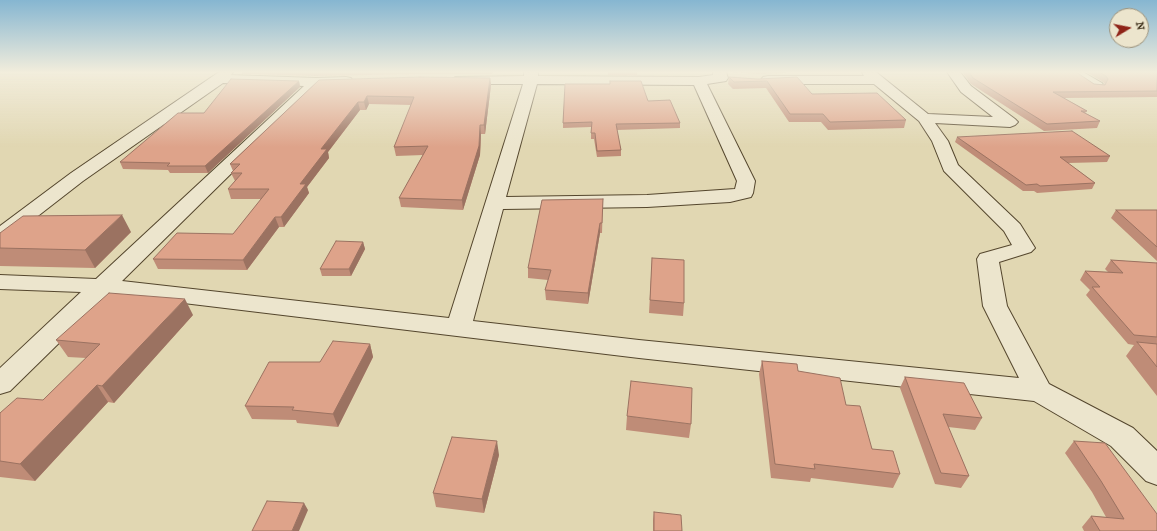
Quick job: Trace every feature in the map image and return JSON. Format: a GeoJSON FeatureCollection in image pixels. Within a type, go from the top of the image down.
{"type":"FeatureCollection","features":[{"type":"Feature","properties":{"kind":"street"},"geometry":{"type":"LineString","coordinates":[[0,236],[77,176],[190,97]]}},
{"type":"Feature","properties":{"kind":"street"},"geometry":{"type":"LineString","coordinates":[[0,384],[301,97]]}},
{"type":"Feature","properties":{"kind":"street"},"geometry":{"type":"LineString","coordinates":[[460,327],[525,97]]}},
{"type":"Feature","properties":{"kind":"street"},"geometry":{"type":"LineString","coordinates":[[495,202],[647,201],[730,196],[744,193],[746,181],[706,97]]}},
{"type":"Feature","properties":{"kind":"street"},"geometry":{"type":"LineString","coordinates":[[898,97],[924,118],[940,141],[950,167],[1013,228],[1024,248],[988,259],[995,306],[1039,390]]}},
{"type":"Feature","properties":{"kind":"street"},"geometry":{"type":"LineString","coordinates":[[924,118],[1010,122],[976,97]]}},
{"type":"Feature","properties":{"kind":"street"},"geometry":{"type":"LineString","coordinates":[[0,282],[104,286],[639,349],[1039,390],[1122,437],[1157,471]]}},
{"type":"Feature","properties":{"kind":"building"},"geometry":{"type":"Polygon","coordinates":[[[217,97],[282,97],[205,166],[167,166],[170,163],[120,162],[178,113],[204,113],[217,97]]]}},
{"type":"Feature","properties":{"kind":"building"},"geometry":{"type":"Polygon","coordinates":[[[301,97],[367,97],[364,102],[358,102],[321,149],[327,149],[300,184],[306,184],[281,217],[275,217],[243,260],[153,259],[177,233],[233,234],[269,189],[228,189],[242,173],[231,173],[240,164],[230,164],[301,97]]]}},
{"type":"Feature","properties":{"kind":"building"},"geometry":{"type":"Polygon","coordinates":[[[404,97],[488,97],[484,125],[480,125],[479,146],[462,200],[399,198],[428,146],[394,147],[414,97],[404,97]]]}},
{"type":"Feature","properties":{"kind":"building"},"geometry":{"type":"Polygon","coordinates":[[[564,97],[647,97],[648,101],[670,100],[680,123],[616,124],[621,150],[597,151],[595,133],[591,133],[592,122],[563,123],[564,97]]]}},
{"type":"Feature","properties":{"kind":"building"},"geometry":{"type":"Polygon","coordinates":[[[778,97],[881,97],[906,120],[830,122],[823,114],[790,114],[778,97]]]}},
{"type":"Feature","properties":{"kind":"building"},"geometry":{"type":"Polygon","coordinates":[[[1003,97],[1062,97],[1087,111],[1081,111],[1100,121],[1047,124],[1003,97]]]}},
{"type":"Feature","properties":{"kind":"building"},"geometry":{"type":"Polygon","coordinates":[[[1072,131],[1110,156],[1060,157],[1095,183],[1040,186],[1037,184],[1026,185],[957,137],[1072,131]]]}},
{"type":"Feature","properties":{"kind":"building"},"geometry":{"type":"Polygon","coordinates":[[[603,199],[602,223],[600,223],[588,293],[545,290],[551,270],[528,268],[542,200],[603,199]]]}},
{"type":"Feature","properties":{"kind":"building"},"geometry":{"type":"Polygon","coordinates":[[[1116,210],[1157,210],[1157,247],[1116,210]]]}},
{"type":"Feature","properties":{"kind":"building"},"geometry":{"type":"Polygon","coordinates":[[[122,215],[85,250],[0,248],[0,233],[23,216],[122,215]]]}},
{"type":"Feature","properties":{"kind":"building"},"geometry":{"type":"Polygon","coordinates":[[[336,241],[363,242],[349,269],[320,269],[336,241]]]}},
{"type":"Feature","properties":{"kind":"building"},"geometry":{"type":"Polygon","coordinates":[[[652,258],[684,260],[684,303],[650,300],[652,258]]]}},
{"type":"Feature","properties":{"kind":"building"},"geometry":{"type":"Polygon","coordinates":[[[1111,260],[1157,263],[1157,337],[1134,335],[1092,287],[1100,287],[1085,271],[1123,273],[1111,260]]]}},
{"type":"Feature","properties":{"kind":"building"},"geometry":{"type":"Polygon","coordinates":[[[109,293],[185,299],[102,386],[97,385],[20,464],[0,461],[0,413],[17,398],[43,400],[100,344],[56,340],[109,293]]]}},
{"type":"Feature","properties":{"kind":"building"},"geometry":{"type":"Polygon","coordinates":[[[333,341],[370,344],[333,414],[292,410],[294,407],[245,406],[269,362],[320,362],[333,341]]]}},
{"type":"Feature","properties":{"kind":"building"},"geometry":{"type":"Polygon","coordinates":[[[1137,342],[1157,344],[1157,367],[1137,342]]]}},
{"type":"Feature","properties":{"kind":"building"},"geometry":{"type":"Polygon","coordinates":[[[762,361],[797,364],[798,371],[840,378],[846,405],[860,406],[872,449],[893,451],[900,474],[814,464],[815,469],[775,464],[762,361]]]}},
{"type":"Feature","properties":{"kind":"building"},"geometry":{"type":"Polygon","coordinates":[[[905,377],[964,383],[982,418],[943,414],[969,476],[941,473],[905,377]]]}},
{"type":"Feature","properties":{"kind":"building"},"geometry":{"type":"Polygon","coordinates":[[[631,381],[692,388],[691,424],[627,416],[631,381]]]}},
{"type":"Feature","properties":{"kind":"building"},"geometry":{"type":"Polygon","coordinates":[[[452,437],[497,441],[482,499],[433,493],[452,437]]]}},
{"type":"Feature","properties":{"kind":"building"},"geometry":{"type":"Polygon","coordinates":[[[1074,441],[1105,443],[1157,514],[1157,531],[1100,531],[1091,516],[1124,519],[1074,441]]]}},
{"type":"Feature","properties":{"kind":"building"},"geometry":{"type":"Polygon","coordinates":[[[267,501],[304,503],[292,531],[252,531],[267,501]]]}},
{"type":"Feature","properties":{"kind":"building"},"geometry":{"type":"Polygon","coordinates":[[[654,512],[681,515],[682,531],[654,531],[654,512]]]}}]}
